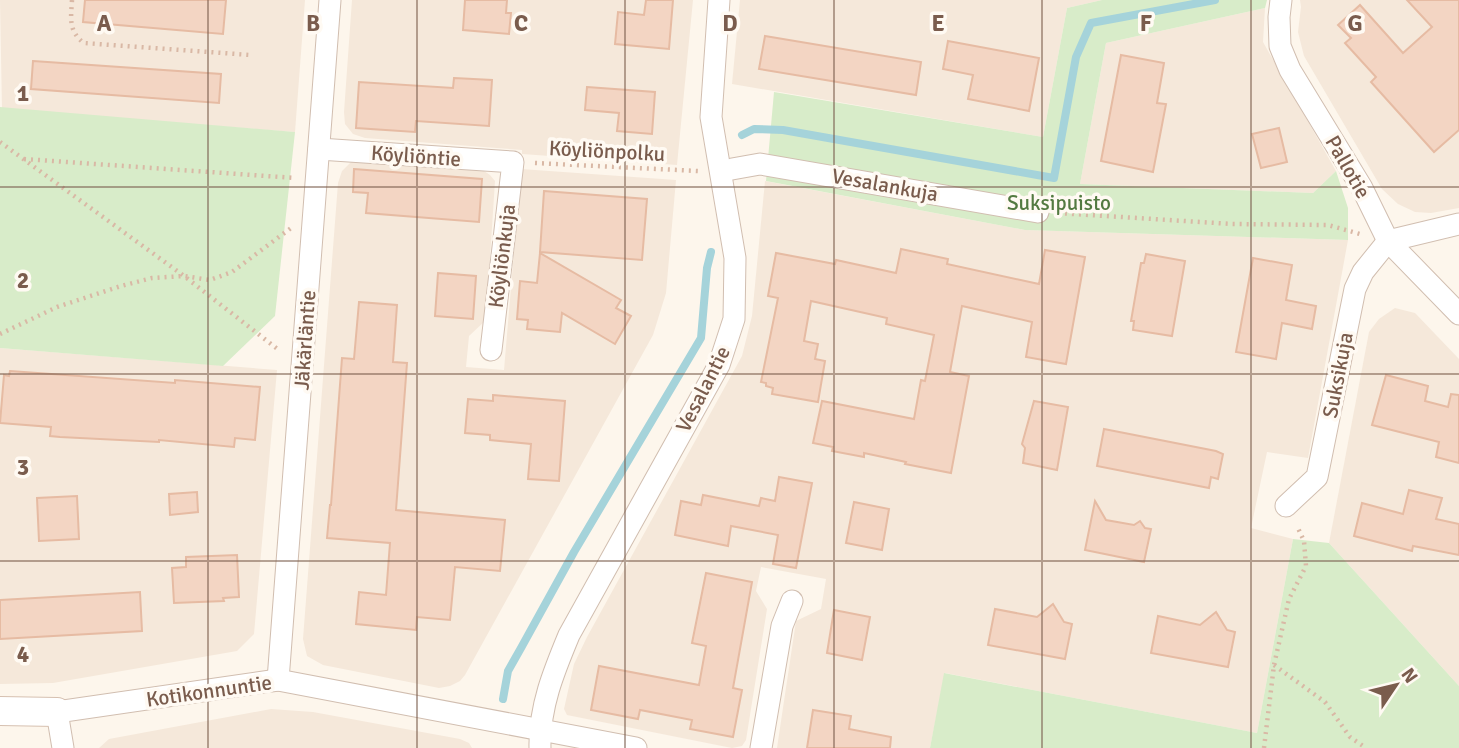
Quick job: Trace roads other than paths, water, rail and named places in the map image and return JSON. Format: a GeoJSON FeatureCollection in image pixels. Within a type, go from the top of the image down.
{"type":"FeatureCollection","features":[{"type":"Feature","properties":{"kind":"street","name":"Jäkärläntie"},"geometry":{"type":"LineString","coordinates":[[278,680],[330,0]]}},
{"type":"Feature","properties":{"kind":"street","name":"Vesalantie"},"geometry":{"type":"LineString","coordinates":[[540,740],[550,681],[569,635],[719,365],[734,319],[735,258],[710,117],[719,0]]}},
{"type":"Feature","properties":{"kind":"street","name":"Pallotie"},"geometry":{"type":"LineString","coordinates":[[1281,0],[1280,46],[1290,69],[1362,188],[1388,241],[1459,314]]}},
{"type":"Feature","properties":{"kind":"street","name":"Köyliöntie"},"geometry":{"type":"LineString","coordinates":[[319,149],[513,162]]}},
{"type":"Feature","properties":{"kind":"street","name":"Köyliönkuja"},"geometry":{"type":"LineString","coordinates":[[491,350],[513,162]]}},
{"type":"Feature","properties":{"kind":"street","name":"Vesalankuja"},"geometry":{"type":"LineString","coordinates":[[732,169],[760,164],[1038,212]]}},
{"type":"Feature","properties":{"kind":"street"},"geometry":{"type":"LineString","coordinates":[[1388,241],[1459,224]]}},
{"type":"Feature","properties":{"kind":"street","name":"Suksikuja"},"geometry":{"type":"LineString","coordinates":[[1286,506],[1317,477],[1356,289],[1363,272],[1388,241]]}},
{"type":"Feature","properties":{"kind":"street"},"geometry":{"type":"LineString","coordinates":[[761,748],[782,626],[792,601]]}},
{"type":"Feature","properties":{"kind":"street","name":"Kotikonnuntie"},"geometry":{"type":"LineString","coordinates":[[0,711],[57,712],[278,680],[483,718],[540,740],[636,748]]}},
{"type":"Feature","properties":{"kind":"street"},"geometry":{"type":"LineString","coordinates":[[57,712],[63,748]]}},
{"type":"Feature","properties":{"kind":"waterway"},"geometry":{"type":"LineString","coordinates":[[742,135],[754,129],[783,130],[1054,178],[1076,57],[1091,23],[1215,0]]}},
{"type":"Feature","properties":{"kind":"waterway"},"geometry":{"type":"LineString","coordinates":[[503,699],[508,671],[574,552],[701,338],[707,268],[711,252]]}},
{"type":"Feature","properties":{"kind":"park label","name":"Suksipuisto"},"geometry":{"type":"Point","coordinates":[1059,203]}}]}
